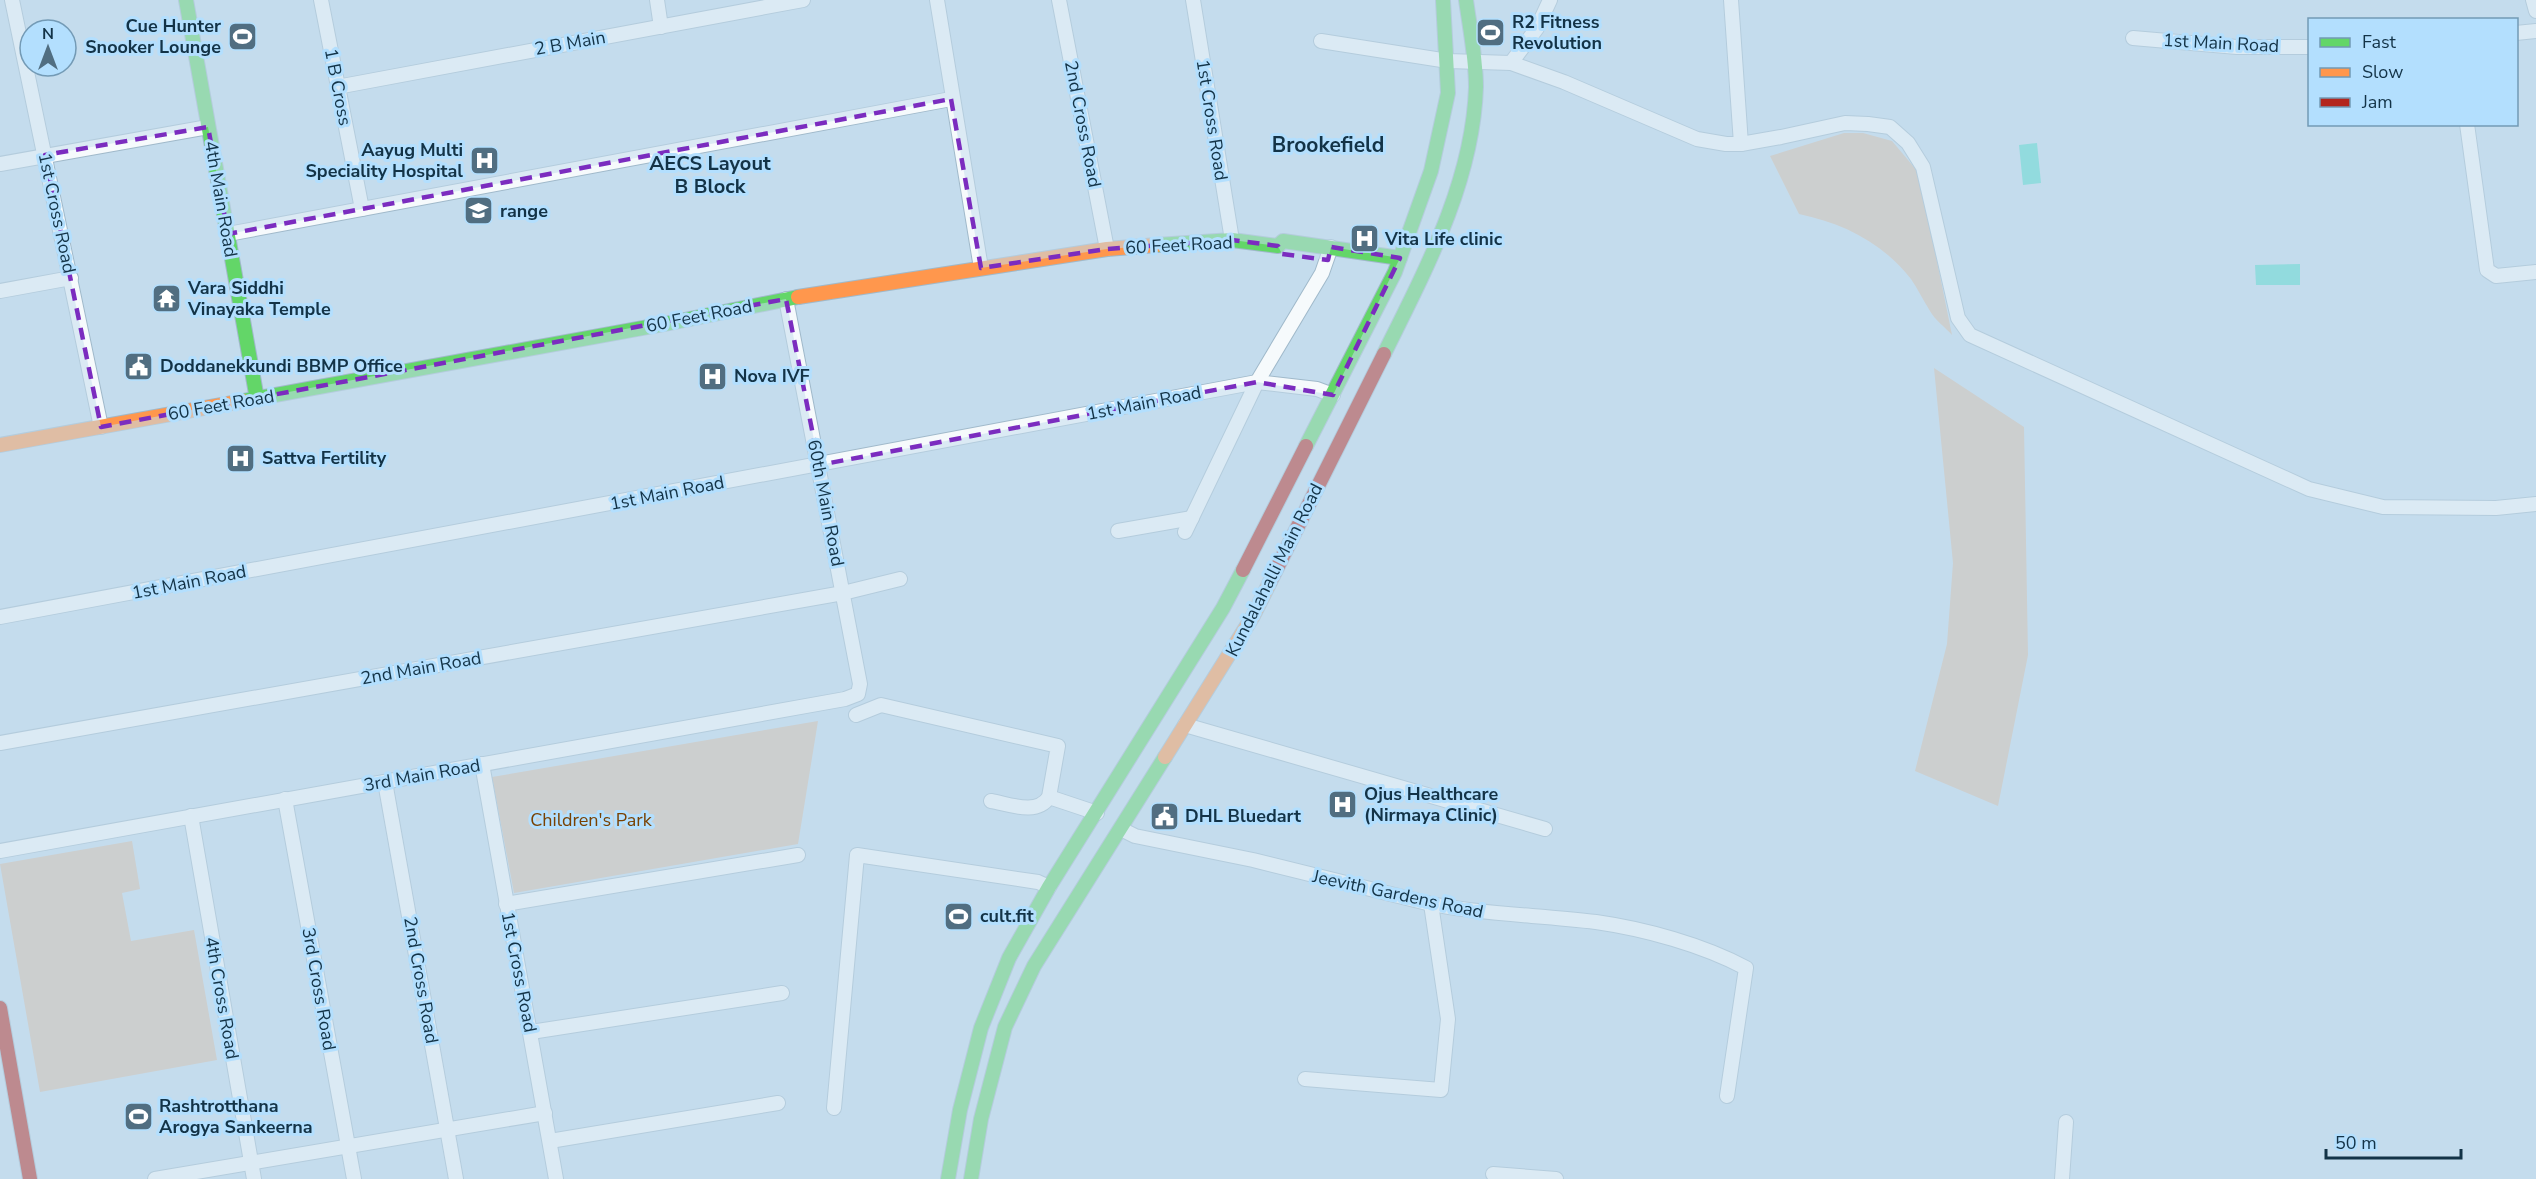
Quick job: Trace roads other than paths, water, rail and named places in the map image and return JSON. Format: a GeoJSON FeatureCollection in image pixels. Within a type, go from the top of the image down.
{"type":"FeatureCollection","features":[{"type":"Feature","properties":{"kind":"main road","name":"4th Main Road"},"geometry":{"type":"LineString","coordinates":[[186,0],[257,399]]}},
{"type":"Feature","properties":{"kind":"main road","name":"Kundalahalli Main Road"},"geometry":{"type":"LineString","coordinates":[[948,1179],[960,1110],[981,1028],[1009,958],[1049,887],[1223,608],[1395,272],[1433,161],[1448,90],[1443,0]]}},
{"type":"Feature","properties":{"kind":"main road","name":"Kundalahalli Main Road"},"geometry":{"type":"LineString","coordinates":[[971,1179],[981,1119],[1005,1027],[1034,966],[1254,616],[1443,231],[1462,169],[1475,96],[1474,63],[1466,0]]}},
{"type":"Feature","properties":{"kind":"main road","name":"60 Feet Road"},"geometry":{"type":"LineString","coordinates":[[0,445],[670,323],[786,299],[1107,249],[1232,240],[1278,246],[1283,241],[1329,253],[1400,258]]}},
{"type":"Feature","properties":{"kind":"main road"},"geometry":{"type":"LineString","coordinates":[[1329,253],[1395,272]]}},
{"type":"Feature","properties":{"kind":"main road"},"geometry":{"type":"LineString","coordinates":[[0,1008],[30,1179]]}},
{"type":"Feature","properties":{"kind":"street","name":"1st Cross Road"},"geometry":{"type":"LineString","coordinates":[[12,0],[101,427]]}},
{"type":"Feature","properties":{"kind":"street","name":"1 B Cross"},"geometry":{"type":"LineString","coordinates":[[321,0],[362,209]]}},
{"type":"Feature","properties":{"kind":"street"},"geometry":{"type":"LineString","coordinates":[[657,0],[662,27]]}},
{"type":"Feature","properties":{"kind":"street","name":"2 B Main"},"geometry":{"type":"LineString","coordinates":[[337,87],[802,0]]}},
{"type":"Feature","properties":{"kind":"street"},"geometry":{"type":"LineString","coordinates":[[937,0],[951,99],[981,268]]}},
{"type":"Feature","properties":{"kind":"street","name":"2nd Cross Road"},"geometry":{"type":"LineString","coordinates":[[1059,0],[1107,249]]}},
{"type":"Feature","properties":{"kind":"street","name":"1st Cross Road"},"geometry":{"type":"LineString","coordinates":[[1193,0],[1232,240]]}},
{"type":"Feature","properties":{"kind":"street"},"geometry":{"type":"LineString","coordinates":[[1510,63],[1538,28],[1550,0]]}},
{"type":"Feature","properties":{"kind":"street"},"geometry":{"type":"LineString","coordinates":[[1731,0],[1741,144]]}},
{"type":"Feature","properties":{"kind":"street"},"geometry":{"type":"LineString","coordinates":[[2532,0],[2536,11]]}},
{"type":"Feature","properties":{"kind":"street"},"geometry":{"type":"LineString","coordinates":[[2518,33],[2536,31]]}},
{"type":"Feature","properties":{"kind":"street","name":"1st Main Road"},"geometry":{"type":"LineString","coordinates":[[2133,38],[2237,46],[2308,47]]}},
{"type":"Feature","properties":{"kind":"street"},"geometry":{"type":"LineString","coordinates":[[1321,41],[1448,62],[1510,63],[1564,82],[1697,139],[1741,144],[1845,123],[1890,128],[1908,143],[1923,167],[1958,318],[1970,335],[2309,489],[2383,507],[2461,508],[2536,504]]}},
{"type":"Feature","properties":{"kind":"street"},"geometry":{"type":"LineString","coordinates":[[228,234],[951,99]]}},
{"type":"Feature","properties":{"kind":"street"},"geometry":{"type":"LineString","coordinates":[[2467,126],[2487,270],[2496,276],[2536,272]]}},
{"type":"Feature","properties":{"kind":"street"},"geometry":{"type":"LineString","coordinates":[[0,165],[208,127]]}},
{"type":"Feature","properties":{"kind":"street"},"geometry":{"type":"LineString","coordinates":[[1185,532],[1257,382],[1329,253]]}},
{"type":"Feature","properties":{"kind":"street"},"geometry":{"type":"LineString","coordinates":[[0,291],[71,278]]}},
{"type":"Feature","properties":{"kind":"street","name":"60th Main Road"},"geometry":{"type":"LineString","coordinates":[[786,299],[860,684],[858,694],[845,699]]}},
{"type":"Feature","properties":{"kind":"street","name":"1st Main Road"},"geometry":{"type":"LineString","coordinates":[[0,617],[1257,382],[1317,389],[1333,395]]}},
{"type":"Feature","properties":{"kind":"street"},"geometry":{"type":"LineString","coordinates":[[2376,504],[2382,500],[2472,501],[2536,498]]}},
{"type":"Feature","properties":{"kind":"street"},"geometry":{"type":"LineString","coordinates":[[1118,531],[1192,518]]}},
{"type":"Feature","properties":{"kind":"street","name":"2nd Main Road"},"geometry":{"type":"LineString","coordinates":[[0,743],[843,593],[900,579]]}},
{"type":"Feature","properties":{"kind":"street","name":"3rd Main Road"},"geometry":{"type":"LineString","coordinates":[[0,850],[845,699]]}},
{"type":"Feature","properties":{"kind":"street"},"geometry":{"type":"LineString","coordinates":[[856,715],[881,705],[1058,746],[1049,797],[1045,803],[1035,808],[991,801]]}},
{"type":"Feature","properties":{"kind":"street"},"geometry":{"type":"LineString","coordinates":[[1185,725],[1545,829]]}},
{"type":"Feature","properties":{"kind":"street","name":"1st Cross Road"},"geometry":{"type":"LineString","coordinates":[[482,764],[556,1179]]}},
{"type":"Feature","properties":{"kind":"street","name":"2nd Cross Road"},"geometry":{"type":"LineString","coordinates":[[385,782],[456,1179]]}},
{"type":"Feature","properties":{"kind":"street"},"geometry":{"type":"LineString","coordinates":[[1049,797],[1096,813]]}},
{"type":"Feature","properties":{"kind":"street","name":"3rd Cross Road"},"geometry":{"type":"LineString","coordinates":[[285,800],[354,1179]]}},
{"type":"Feature","properties":{"kind":"street","name":"4th Cross Road"},"geometry":{"type":"LineString","coordinates":[[191,816],[254,1179]]}},
{"type":"Feature","properties":{"kind":"street","name":"Jeevith Gardens Road"},"geometry":{"type":"LineString","coordinates":[[1120,829],[1144,838],[1253,860],[1431,904],[1460,910],[1631,927],[1724,956],[1746,968],[1727,1096]]}},
{"type":"Feature","properties":{"kind":"street"},"geometry":{"type":"LineString","coordinates":[[506,904],[798,855]]}},
{"type":"Feature","properties":{"kind":"street"},"geometry":{"type":"LineString","coordinates":[[834,1108],[857,855],[1038,882],[1049,887]]}},
{"type":"Feature","properties":{"kind":"street"},"geometry":{"type":"LineString","coordinates":[[1305,1079],[1441,1090],[1448,1019],[1431,904]]}},
{"type":"Feature","properties":{"kind":"street"},"geometry":{"type":"LineString","coordinates":[[531,1032],[782,993]]}},
{"type":"Feature","properties":{"kind":"street"},"geometry":{"type":"LineString","coordinates":[[550,1141],[778,1103]]}},
{"type":"Feature","properties":{"kind":"street"},"geometry":{"type":"LineString","coordinates":[[156,1179],[545,1113]]}},
{"type":"Feature","properties":{"kind":"street"},"geometry":{"type":"LineString","coordinates":[[2062,1179],[2066,1122]]}},
{"type":"Feature","properties":{"kind":"street"},"geometry":{"type":"LineString","coordinates":[[1493,1174],[1556,1179]]}},
{"type":"Feature","properties":{"kind":"place","name":"R2 Fitness Revolution"},"geometry":{"type":"Point","coordinates":[1491,32]}},
{"type":"Feature","properties":{"kind":"place","name":"Cue Hunter Snooker Lounge"},"geometry":{"type":"Point","coordinates":[242,36]}},
{"type":"Feature","properties":{"kind":"place","name":"Aayug Multi Speciality Hospital"},"geometry":{"type":"Point","coordinates":[484,160]}},
{"type":"Feature","properties":{"kind":"place","name":"range"},"geometry":{"type":"Point","coordinates":[479,211]}},
{"type":"Feature","properties":{"kind":"place","name":"Vita Life clinic"},"geometry":{"type":"Point","coordinates":[1364,239]}},
{"type":"Feature","properties":{"kind":"place","name":"Vara Siddhi Vinayaka Temple"},"geometry":{"type":"Point","coordinates":[167,298]}},
{"type":"Feature","properties":{"kind":"place","name":"Doddanekkundi BBMP Office"},"geometry":{"type":"Point","coordinates":[139,366]}},
{"type":"Feature","properties":{"kind":"place","name":"Nova IVF"},"geometry":{"type":"Point","coordinates":[713,376]}},
{"type":"Feature","properties":{"kind":"place","name":"Sattva Fertility"},"geometry":{"type":"Point","coordinates":[241,458]}},
{"type":"Feature","properties":{"kind":"place","name":"Ojus Healthcare (Nirmaya Clinic)"},"geometry":{"type":"Point","coordinates":[1343,804]}},
{"type":"Feature","properties":{"kind":"place","name":"DHL Bluedart"},"geometry":{"type":"Point","coordinates":[1164,816]}},
{"type":"Feature","properties":{"kind":"place","name":"cult.fit"},"geometry":{"type":"Point","coordinates":[959,916]}},
{"type":"Feature","properties":{"kind":"place","name":"Rashtrotthana Arogya Sankeerna"},"geometry":{"type":"Point","coordinates":[138,1116]}},
{"type":"Feature","properties":{"kind":"district","name":"Brookefield"},"geometry":{"type":"Point","coordinates":[1328,145]}},
{"type":"Feature","properties":{"kind":"district","name":"AECS Layout B Block"},"geometry":{"type":"Point","coordinates":[710,174]}},
{"type":"Feature","properties":{"kind":"park label","name":"Children's Park"},"geometry":{"type":"Point","coordinates":[591,820]}}]}
